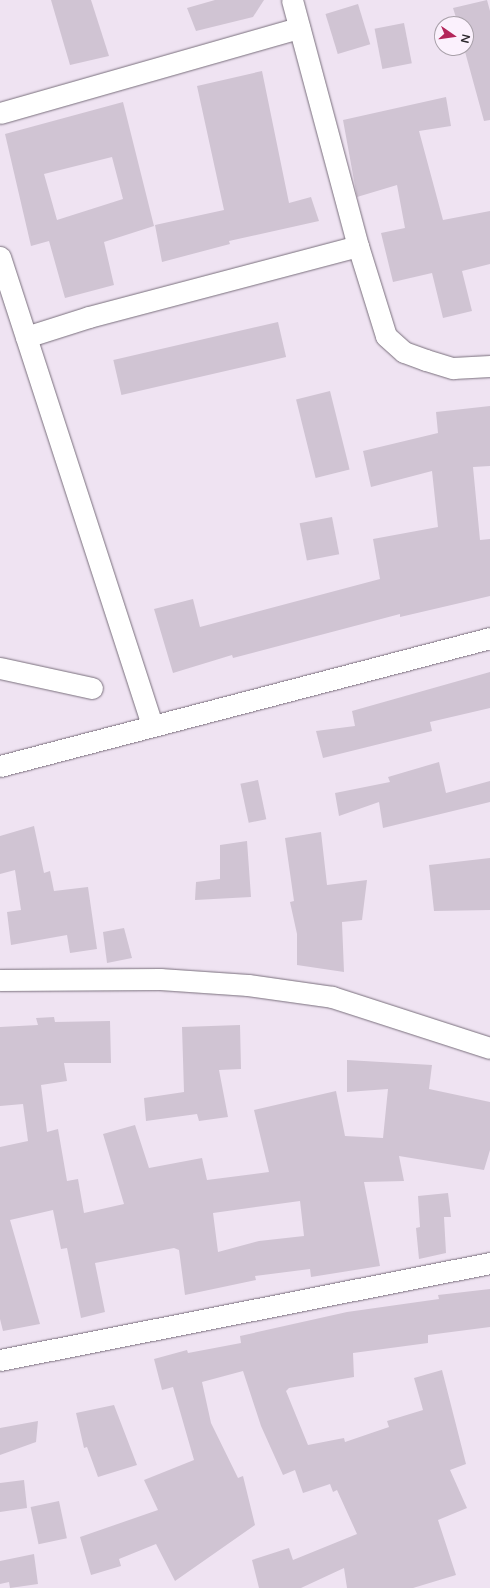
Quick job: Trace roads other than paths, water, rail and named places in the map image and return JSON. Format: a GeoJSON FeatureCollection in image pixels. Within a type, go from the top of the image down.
{"type":"FeatureCollection","features":[{"type":"Feature","properties":{"kind":"street"},"geometry":{"type":"LineString","coordinates":[[292,0],[358,246],[386,336],[404,352],[453,368],[490,366]]}},
{"type":"Feature","properties":{"kind":"street"},"geometry":{"type":"LineString","coordinates":[[0,113],[299,28]]}},
{"type":"Feature","properties":{"kind":"street"},"geometry":{"type":"LineString","coordinates":[[26,337],[89,317],[358,246]]}},
{"type":"Feature","properties":{"kind":"street"},"geometry":{"type":"LineString","coordinates":[[0,257],[152,724]]}},
{"type":"Feature","properties":{"kind":"street"},"geometry":{"type":"LineString","coordinates":[[0,766],[152,724],[490,638]]}},
{"type":"Feature","properties":{"kind":"street"},"geometry":{"type":"LineString","coordinates":[[0,668],[92,688]]}},
{"type":"Feature","properties":{"kind":"street"},"geometry":{"type":"LineString","coordinates":[[0,980],[160,979],[248,985],[332,997],[490,1048]]}},
{"type":"Feature","properties":{"kind":"street"},"geometry":{"type":"LineString","coordinates":[[0,1360],[490,1263]]}}]}
